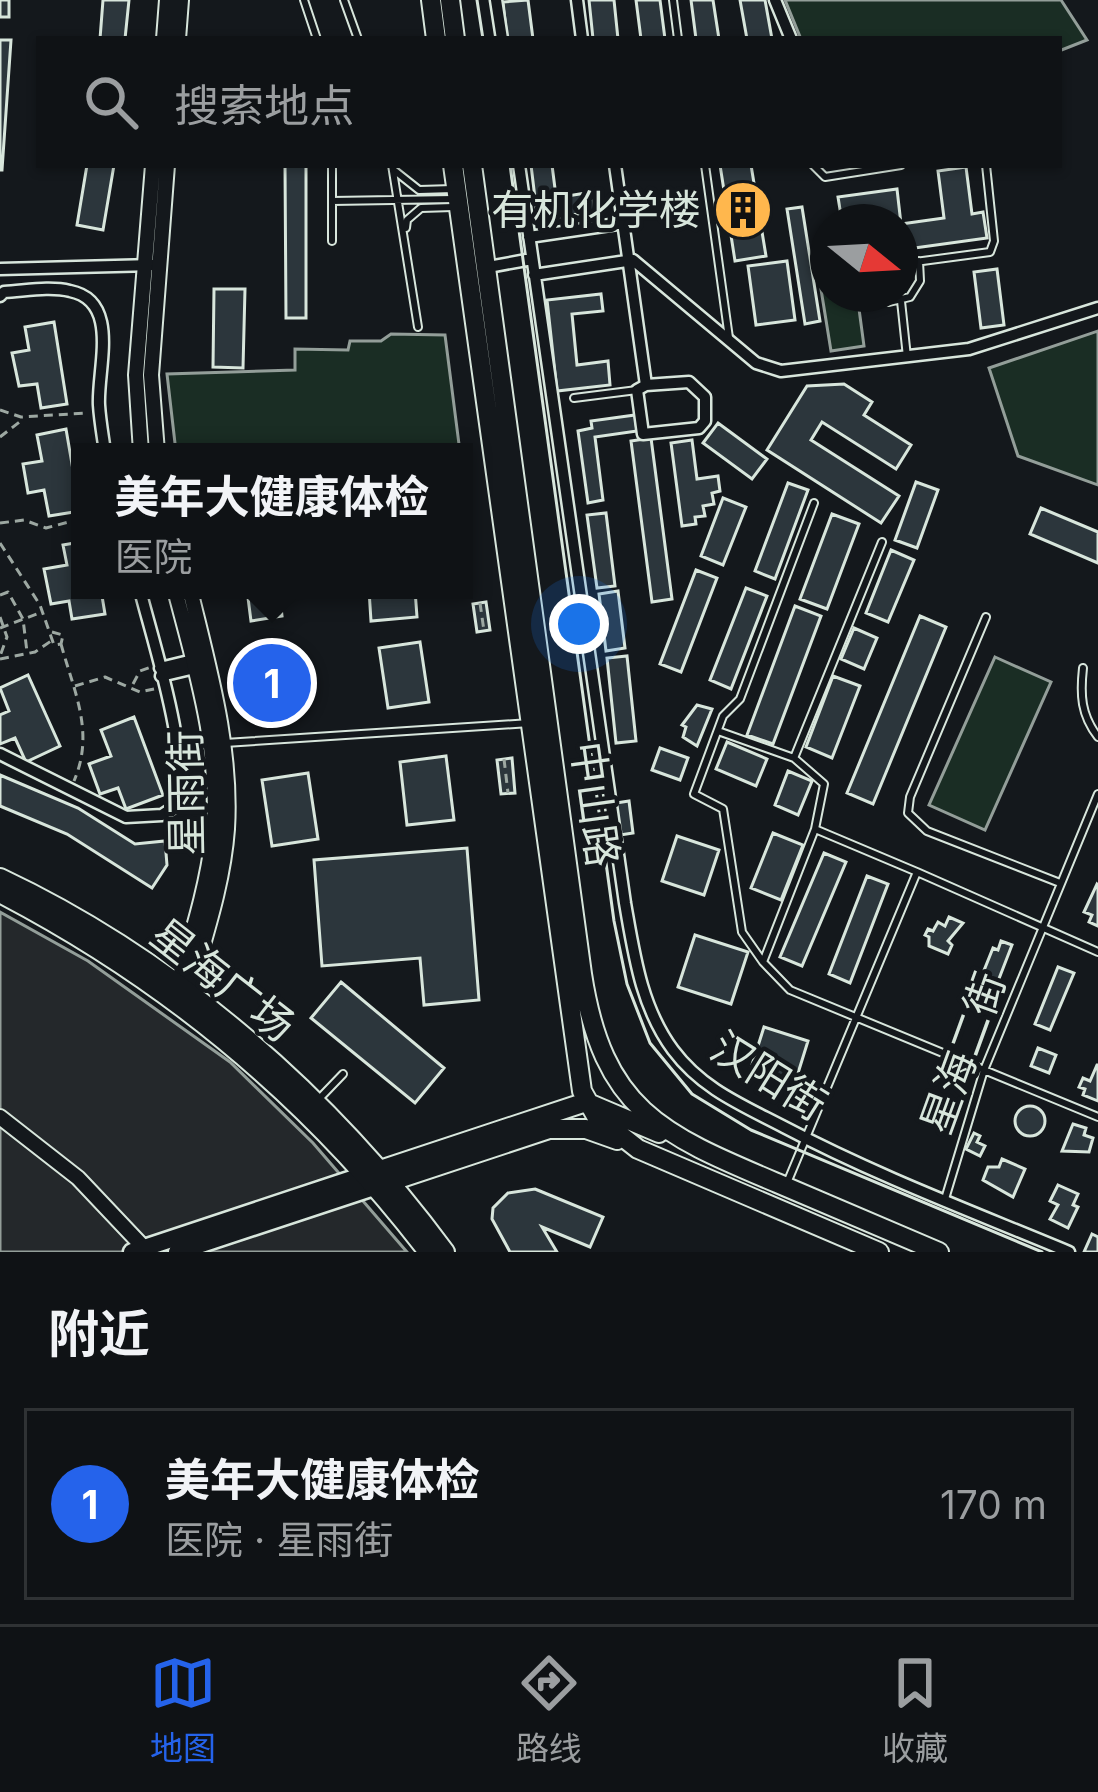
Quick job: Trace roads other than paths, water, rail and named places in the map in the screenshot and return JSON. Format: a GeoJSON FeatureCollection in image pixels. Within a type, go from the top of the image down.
{"type":"FeatureCollection","features":[{"type":"Feature","properties":{"kind":"highway"},"geometry":{"type":"LineString","coordinates":[[431,0],[436,36]]}},
{"type":"Feature","properties":{"kind":"highway"},"geometry":{"type":"LineString","coordinates":[[449,0],[455,36]]}},
{"type":"Feature","properties":{"kind":"highway","name":"中山路"},"geometry":{"type":"LineString","coordinates":[[453,168],[477,269],[592,1028],[601,1052],[630,1096],[685,1144],[940,1252]]}},
{"type":"Feature","properties":{"kind":"highway","name":"中山路"},"geometry":{"type":"LineString","coordinates":[[472,168],[477,269],[530,723],[586,1102]]}},
{"type":"Feature","properties":{"kind":"highway","name":"星海广场"},"geometry":{"type":"LineString","coordinates":[[0,878],[111,939],[316,1102],[428,1252]]}},
{"type":"Feature","properties":{"kind":"highway","name":"星海广场"},"geometry":{"type":"LineString","coordinates":[[0,893],[180,992],[376,1179],[445,1252]]}},
{"type":"Feature","properties":{"kind":"highway"},"geometry":{"type":"LineString","coordinates":[[376,1179],[586,1102],[685,1144]]}},
{"type":"Feature","properties":{"kind":"highway"},"geometry":{"type":"LineString","coordinates":[[586,1102],[609,1128],[638,1149]]}},
{"type":"Feature","properties":{"kind":"highway"},"geometry":{"type":"LineString","coordinates":[[376,1179],[549,1129],[586,1129],[879,1252]]}},
{"type":"Feature","properties":{"kind":"main road"},"geometry":{"type":"LineString","coordinates":[[142,1250],[376,1179]]}},
{"type":"Feature","properties":{"kind":"main road"},"geometry":{"type":"LineString","coordinates":[[177,1252],[376,1179]]}},
{"type":"Feature","properties":{"kind":"street"},"geometry":{"type":"LineString","coordinates":[[164,36],[167,0]]}},
{"type":"Feature","properties":{"kind":"street"},"geometry":{"type":"LineString","coordinates":[[178,36],[181,0]]}},
{"type":"Feature","properties":{"kind":"street"},"geometry":{"type":"LineString","coordinates":[[496,0],[502,36]]}},
{"type":"Feature","properties":{"kind":"street"},"geometry":{"type":"LineString","coordinates":[[577,0],[582,36]]}},
{"type":"Feature","properties":{"kind":"street"},"geometry":{"type":"LineString","coordinates":[[775,0],[789,36]]}},
{"type":"Feature","properties":{"kind":"street"},"geometry":{"type":"LineString","coordinates":[[153,168],[151,389],[156,443]]}},
{"type":"Feature","properties":{"kind":"street"},"geometry":{"type":"LineString","coordinates":[[140,443],[136,374],[167,168]]}},
{"type":"Feature","properties":{"kind":"street","name":"汉阳街"},"geometry":{"type":"LineString","coordinates":[[519,168],[622,883],[644,992],[658,1026],[686,1067],[716,1093],[805,1141],[1069,1252]]}},
{"type":"Feature","properties":{"kind":"street"},"geometry":{"type":"LineString","coordinates":[[615,168],[642,388],[643,434],[699,428],[705,421],[705,397],[689,382],[642,388]]}},
{"type":"Feature","properties":{"kind":"street"},"geometry":{"type":"LineString","coordinates":[[529,237],[623,224]]}},
{"type":"Feature","properties":{"kind":"street"},"geometry":{"type":"LineString","coordinates":[[477,269],[532,259]]}},
{"type":"Feature","properties":{"kind":"street"},"geometry":{"type":"LineString","coordinates":[[534,275],[633,260],[756,363],[781,370],[969,349],[1098,308]]}},
{"type":"Feature","properties":{"kind":"street"},"geometry":{"type":"LineString","coordinates":[[0,268],[152,265]]}},
{"type":"Feature","properties":{"kind":"street"},"geometry":{"type":"LineString","coordinates":[[27,268],[28,290]]}},
{"type":"Feature","properties":{"kind":"street"},"geometry":{"type":"LineString","coordinates":[[0,296],[28,290],[72,291],[98,309],[103,327],[100,412],[104,443]]}},
{"type":"Feature","properties":{"kind":"street"},"geometry":{"type":"LineString","coordinates":[[0,754],[126,817],[162,815],[174,807],[181,781],[142,599]]}},
{"type":"Feature","properties":{"kind":"street","name":"星雨街"},"geometry":{"type":"LineString","coordinates":[[178,599],[201,662]]}},
{"type":"Feature","properties":{"kind":"street","name":"星雨街"},"geometry":{"type":"LineString","coordinates":[[180,992],[213,909],[227,834],[217,743],[191,599]]}},
{"type":"Feature","properties":{"kind":"street"},"geometry":{"type":"LineString","coordinates":[[161,674],[201,662]]}},
{"type":"Feature","properties":{"kind":"street"},"geometry":{"type":"LineString","coordinates":[[0,1118],[78,1178],[142,1250]]}},
{"type":"Feature","properties":{"kind":"lane"},"geometry":{"type":"LineString","coordinates":[[304,0],[316,36]]}},
{"type":"Feature","properties":{"kind":"lane"},"geometry":{"type":"LineString","coordinates":[[344,0],[357,36]]}},
{"type":"Feature","properties":{"kind":"lane"},"geometry":{"type":"LineString","coordinates":[[673,0],[678,36]]}},
{"type":"Feature","properties":{"kind":"lane"},"geometry":{"type":"LineString","coordinates":[[332,168],[332,241]]}},
{"type":"Feature","properties":{"kind":"lane"},"geometry":{"type":"LineString","coordinates":[[393,168],[418,327]]}},
{"type":"Feature","properties":{"kind":"lane"},"geometry":{"type":"LineString","coordinates":[[394,168],[419,190],[458,198]]}},
{"type":"Feature","properties":{"kind":"lane"},"geometry":{"type":"LineString","coordinates":[[704,168],[729,341]]}},
{"type":"Feature","properties":{"kind":"lane"},"geometry":{"type":"LineString","coordinates":[[816,168],[825,177],[882,168]]}},
{"type":"Feature","properties":{"kind":"lane"},"geometry":{"type":"LineString","coordinates":[[918,276],[919,261],[990,252],[994,241],[986,168]]}},
{"type":"Feature","properties":{"kind":"lane"},"geometry":{"type":"LineString","coordinates":[[332,201],[458,198]]}},
{"type":"Feature","properties":{"kind":"lane"},"geometry":{"type":"LineString","coordinates":[[404,238],[407,220],[414,212],[458,198]]}},
{"type":"Feature","properties":{"kind":"lane"},"geometry":{"type":"LineString","coordinates":[[902,312],[908,358]]}},
{"type":"Feature","properties":{"kind":"lane"},"geometry":{"type":"LineString","coordinates":[[574,398],[642,388]]}},
{"type":"Feature","properties":{"kind":"lane"},"geometry":{"type":"LineString","coordinates":[[814,503],[740,699],[723,716],[694,794],[723,809],[742,932],[790,990],[1098,1117]]}},
{"type":"Feature","properties":{"kind":"lane"},"geometry":{"type":"LineString","coordinates":[[794,758],[882,542]]}},
{"type":"Feature","properties":{"kind":"lane"},"geometry":{"type":"LineString","coordinates":[[986,617],[910,797],[908,812],[927,831],[1060,883]]}},
{"type":"Feature","properties":{"kind":"lane"},"geometry":{"type":"LineString","coordinates":[[1083,668],[1084,718],[1098,737]]}},
{"type":"Feature","properties":{"kind":"lane"},"geometry":{"type":"LineString","coordinates":[[217,743],[530,723]]}},
{"type":"Feature","properties":{"kind":"lane"},"geometry":{"type":"LineString","coordinates":[[717,730],[794,758],[824,784],[815,829],[763,962]]}},
{"type":"Feature","properties":{"kind":"lane","name":"星海二街"},"geometry":{"type":"LineString","coordinates":[[945,1199],[983,1070],[1098,794]]}},
{"type":"Feature","properties":{"kind":"lane"},"geometry":{"type":"LineString","coordinates":[[815,829],[1098,952]]}},
{"type":"Feature","properties":{"kind":"lane"},"geometry":{"type":"LineString","coordinates":[[785,1187],[917,872]]}},
{"type":"Feature","properties":{"kind":"lane"},"geometry":{"type":"LineString","coordinates":[[316,1102],[343,1073]]}},
{"type":"Feature","properties":{"kind":"tram line"},"geometry":{"type":"LineString","coordinates":[[477,0],[483,36]]}},
{"type":"Feature","properties":{"kind":"tram line"},"geometry":{"type":"LineString","coordinates":[[510,168],[614,921],[627,984],[650,1043],[692,1094],[751,1130],[1042,1252]]}},
{"type":"Feature","properties":{"kind":"place","name":"有机化学楼"},"geometry":{"type":"Point","coordinates":[743,210]}},
{"type":"Feature","properties":{"kind":"place","name":"美年大健康体检"},"geometry":{"type":"Point","coordinates":[272,683]}}]}
